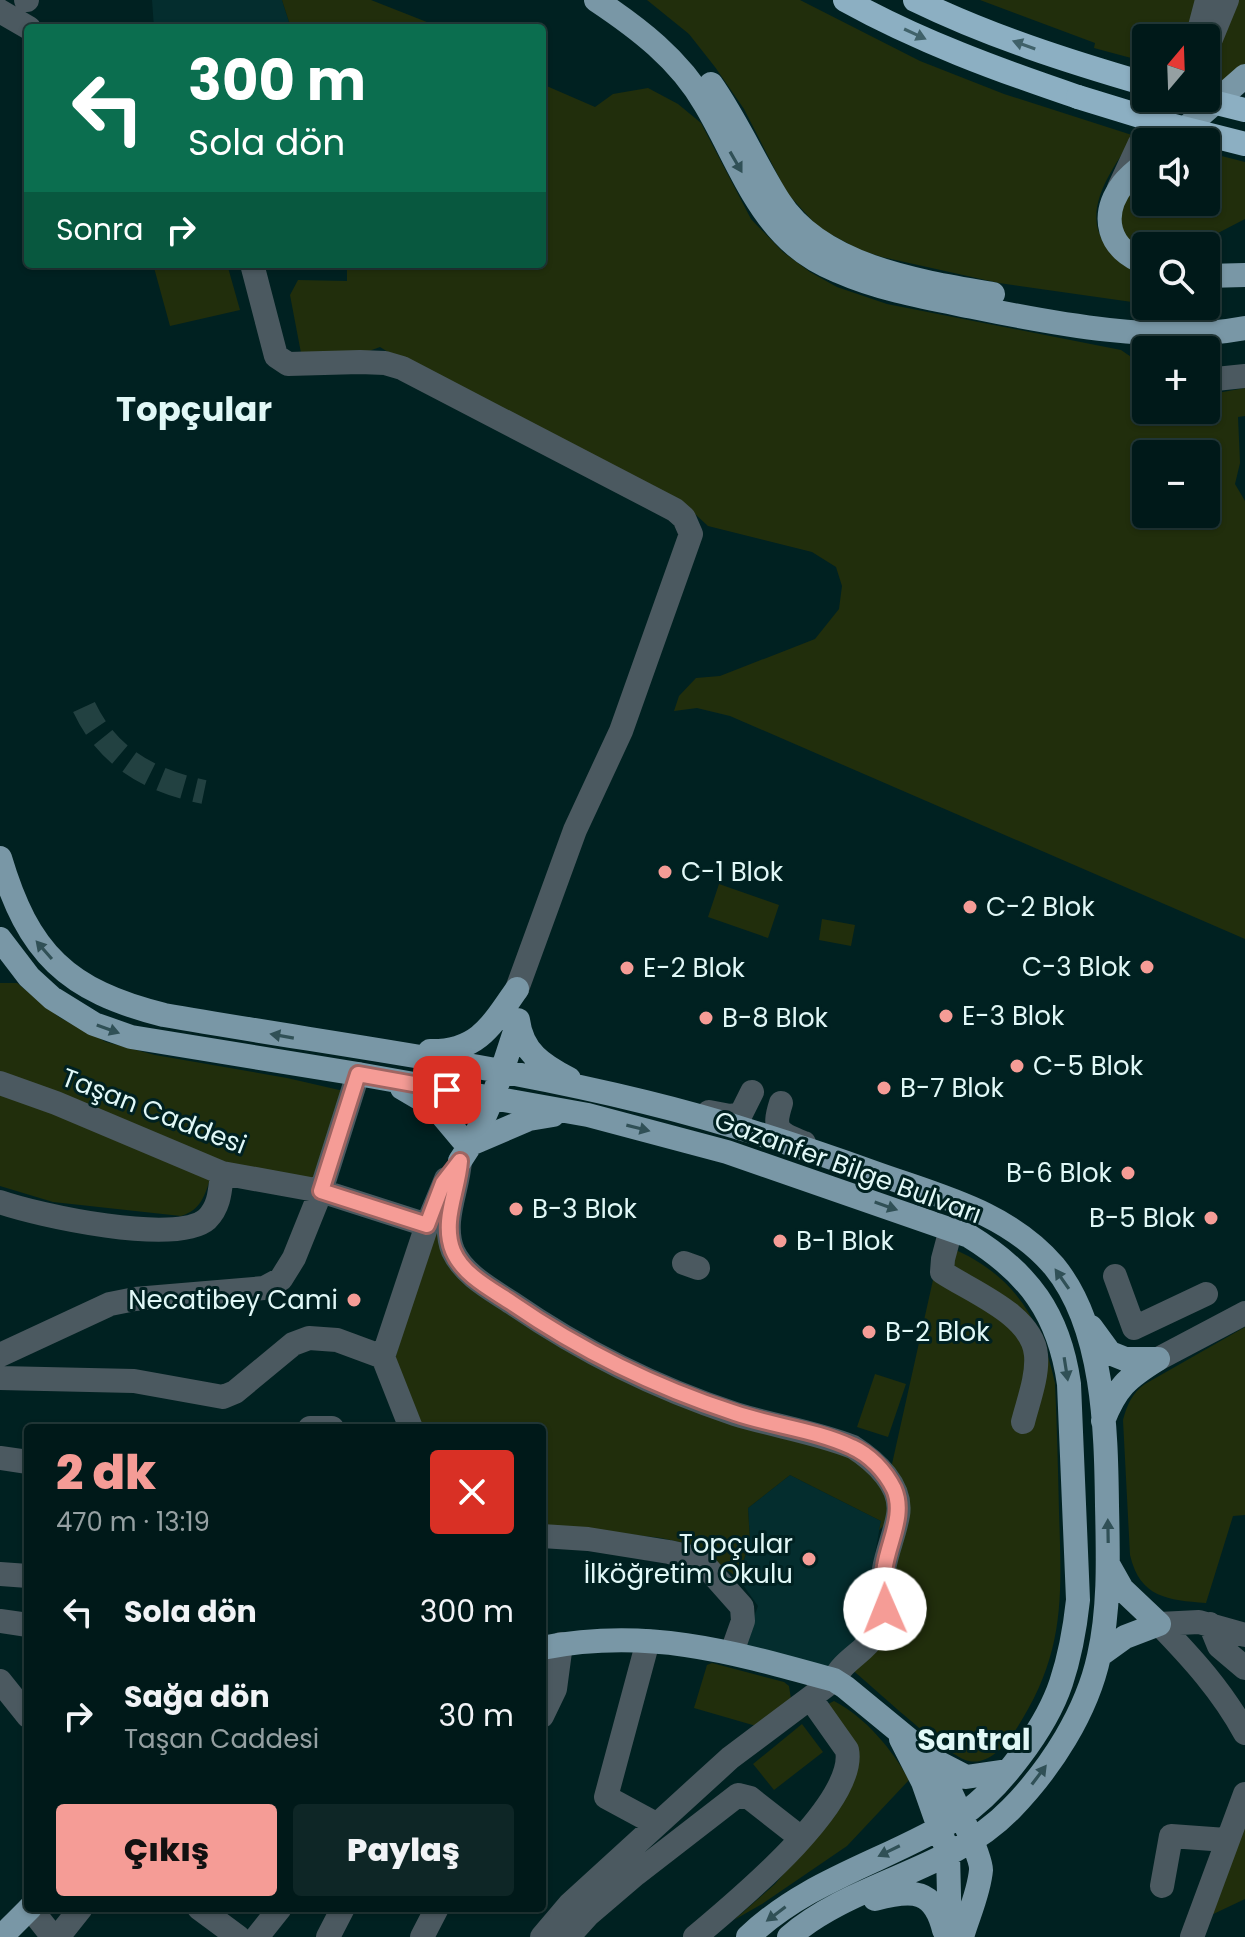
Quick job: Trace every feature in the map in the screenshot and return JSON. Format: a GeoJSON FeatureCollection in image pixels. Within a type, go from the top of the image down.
{"type":"FeatureCollection","features":[{"type":"Feature","properties":{"kind":"highway"},"geometry":{"type":"LineString","coordinates":[[845,0],[939,46],[1013,75],[1166,124],[1245,144]]}},
{"type":"Feature","properties":{"kind":"highway"},"geometry":{"type":"LineString","coordinates":[[915,0],[955,19],[1132,80]]}},
{"type":"Feature","properties":{"kind":"highway"},"geometry":{"type":"LineString","coordinates":[[1220,104],[1245,110]]}},
{"type":"Feature","properties":{"kind":"main road"},"geometry":{"type":"LineString","coordinates":[[596,0],[653,41],[683,72],[706,104],[726,147],[764,211],[782,234],[813,258],[862,280],[940,301],[1132,338]]}},
{"type":"Feature","properties":{"kind":"main road"},"geometry":{"type":"LineString","coordinates":[[625,0],[682,48],[699,68],[780,203],[805,230],[845,256],[890,272],[978,292],[1099,313],[1156,317],[1245,314]]}},
{"type":"Feature","properties":{"kind":"main road"},"geometry":{"type":"LineString","coordinates":[[1186,128],[1245,76]]}},
{"type":"Feature","properties":{"kind":"main road"},"geometry":{"type":"LineString","coordinates":[[1132,175],[1123,183],[1115,198],[1110,230],[1113,241],[1132,257]]}},
{"type":"Feature","properties":{"kind":"main road"},"geometry":{"type":"LineString","coordinates":[[1220,276],[1245,275]]}},
{"type":"Feature","properties":{"kind":"main road"},"geometry":{"type":"LineString","coordinates":[[1177,336],[1245,328]]}},
{"type":"Feature","properties":{"kind":"main road"},"geometry":{"type":"LineString","coordinates":[[0,858],[11,895],[36,941],[62,969],[91,991],[127,1005],[164,1015],[359,1048],[457,1050],[508,1019]]}},
{"type":"Feature","properties":{"kind":"main road","name":"Gazanfer Bilge Bulvarı"},"geometry":{"type":"LineString","coordinates":[[0,939],[29,977],[52,998],[79,1016],[112,1030],[155,1042],[588,1115],[727,1152],[951,1229],[986,1246],[1027,1282],[1052,1320],[1065,1359],[1069,1384],[1078,1572],[1075,1630],[1060,1686],[1034,1734],[1007,1771],[959,1817],[805,1894],[748,1937]]}},
{"type":"Feature","properties":{"kind":"main road"},"geometry":{"type":"LineString","coordinates":[[465,1148],[517,989]]}},
{"type":"Feature","properties":{"kind":"main road"},"geometry":{"type":"LineString","coordinates":[[508,1019],[534,1057],[593,1091]]}},
{"type":"Feature","properties":{"kind":"main road","name":"Gazanfer Bilge Bulvarı"},"geometry":{"type":"LineString","coordinates":[[359,1048],[492,1070],[645,1102],[802,1147],[973,1208],[1023,1236],[1046,1257],[1067,1284],[1093,1348],[1102,1424],[1109,1566],[1100,1655],[1076,1718],[1040,1774],[1014,1807],[991,1827],[948,1853],[829,1908],[791,1937]]}},
{"type":"Feature","properties":{"kind":"main road"},"geometry":{"type":"LineString","coordinates":[[386,1079],[436,1108],[465,1148]]}},
{"type":"Feature","properties":{"kind":"main road"},"geometry":{"type":"LineString","coordinates":[[465,1148],[529,1119],[550,1115],[588,1115]]}},
{"type":"Feature","properties":{"kind":"main road"},"geometry":{"type":"LineString","coordinates":[[1084,1320],[1110,1353],[1125,1359],[1158,1359]]}},
{"type":"Feature","properties":{"kind":"main road"},"geometry":{"type":"LineString","coordinates":[[1102,1424],[1114,1394],[1131,1376],[1158,1359]]}},
{"type":"Feature","properties":{"kind":"main road"},"geometry":{"type":"LineString","coordinates":[[1100,1655],[1125,1637],[1159,1624],[1122,1589],[1109,1566]]}},
{"type":"Feature","properties":{"kind":"main road"},"geometry":{"type":"LineString","coordinates":[[552,1646],[615,1639],[648,1641],[732,1652],[834,1680],[863,1699],[935,1761],[966,1777],[1007,1771]]}},
{"type":"Feature","properties":{"kind":"main road"},"geometry":{"type":"LineString","coordinates":[[892,1723],[923,1782],[948,1853],[948,1937]]}},
{"type":"Feature","properties":{"kind":"main road"},"geometry":{"type":"LineString","coordinates":[[935,1761],[980,1860],[981,1870],[962,1937]]}},
{"type":"Feature","properties":{"kind":"main road"},"geometry":{"type":"LineString","coordinates":[[974,1897],[1014,1807]]}},
{"type":"Feature","properties":{"kind":"main road"},"geometry":{"type":"LineString","coordinates":[[791,1937],[873,1900],[908,1892],[933,1903],[948,1937]]}},
{"type":"Feature","properties":{"kind":"main road"},"geometry":{"type":"LineString","coordinates":[[1,1937],[26,1912]]}},
{"type":"Feature","properties":{"kind":"street"},"geometry":{"type":"LineString","coordinates":[[1201,24],[1207,0]]}},
{"type":"Feature","properties":{"kind":"street"},"geometry":{"type":"LineString","coordinates":[[1217,24],[1227,0]]}},
{"type":"Feature","properties":{"kind":"street"},"geometry":{"type":"LineString","coordinates":[[0,11],[24,25]]}},
{"type":"Feature","properties":{"kind":"street"},"geometry":{"type":"LineString","coordinates":[[1115,198],[1139,145],[1159,112]]}},
{"type":"Feature","properties":{"kind":"street"},"geometry":{"type":"LineString","coordinates":[[253,268],[276,356],[288,364],[360,362],[385,363],[402,368],[675,510],[684,518],[691,534],[621,731],[575,830],[517,989]]}},
{"type":"Feature","properties":{"kind":"street"},"geometry":{"type":"LineString","coordinates":[[1220,379],[1245,376]]}},
{"type":"Feature","properties":{"kind":"street"},"geometry":{"type":"LineString","coordinates":[[0,1355],[110,1304],[264,1288],[275,1284],[294,1258],[321,1191],[358,1074]]}},
{"type":"Feature","properties":{"kind":"street","name":"Taşan Caddesi"},"geometry":{"type":"LineString","coordinates":[[0,1083],[222,1173],[321,1191],[427,1225]]}},
{"type":"Feature","properties":{"kind":"street"},"geometry":{"type":"LineString","coordinates":[[645,1102],[737,1116],[746,1109],[752,1092]]}},
{"type":"Feature","properties":{"kind":"street"},"geometry":{"type":"LineString","coordinates":[[781,1103],[776,1119],[782,1133],[891,1179]]}},
{"type":"Feature","properties":{"kind":"street"},"geometry":{"type":"LineString","coordinates":[[409,1424],[383,1357],[443,1183],[465,1148]]}},
{"type":"Feature","properties":{"kind":"street"},"geometry":{"type":"LineString","coordinates":[[465,1148],[450,1212],[451,1244],[459,1260],[477,1279],[568,1339],[680,1393],[733,1413],[853,1447],[884,1473],[899,1506],[884,1568],[883,1618],[871,1641],[842,1666],[834,1680],[730,1758],[656,1824],[570,1904],[542,1937]]}},
{"type":"Feature","properties":{"kind":"street"},"geometry":{"type":"LineString","coordinates":[[0,1202],[48,1216],[101,1224],[161,1230],[181,1228],[198,1225],[214,1210],[222,1173]]}},
{"type":"Feature","properties":{"kind":"street"},"geometry":{"type":"LineString","coordinates":[[951,1229],[942,1272],[1023,1324],[1033,1343],[1036,1363],[1023,1422]]}},
{"type":"Feature","properties":{"kind":"street"},"geometry":{"type":"LineString","coordinates":[[1115,1276],[1134,1328],[1206,1294]]}},
{"type":"Feature","properties":{"kind":"street"},"geometry":{"type":"LineString","coordinates":[[1158,1359],[1245,1313]]}},
{"type":"Feature","properties":{"kind":"street"},"geometry":{"type":"LineString","coordinates":[[0,1378],[134,1381],[223,1397],[235,1392],[293,1344],[309,1338],[337,1340],[383,1357]]}},
{"type":"Feature","properties":{"kind":"street"},"geometry":{"type":"LineString","coordinates":[[546,1536],[588,1539],[669,1552],[703,1563],[742,1607],[743,1621],[732,1652]]}},
{"type":"Feature","properties":{"kind":"street"},"geometry":{"type":"LineString","coordinates":[[0,1574],[24,1576]]}},
{"type":"Feature","properties":{"kind":"street"},"geometry":{"type":"LineString","coordinates":[[0,1621],[24,1624]]}},
{"type":"Feature","properties":{"kind":"street"},"geometry":{"type":"LineString","coordinates":[[1159,1624],[1210,1624],[1245,1635]]}},
{"type":"Feature","properties":{"kind":"street"},"geometry":{"type":"LineString","coordinates":[[1159,1624],[1211,1680],[1245,1733]]}},
{"type":"Feature","properties":{"kind":"street"},"geometry":{"type":"LineString","coordinates":[[1210,1624],[1219,1646],[1245,1668]]}},
{"type":"Feature","properties":{"kind":"street"},"geometry":{"type":"LineString","coordinates":[[648,1641],[606,1797],[656,1824]]}},
{"type":"Feature","properties":{"kind":"street"},"geometry":{"type":"LineString","coordinates":[[546,1708],[555,1689],[552,1646]]}},
{"type":"Feature","properties":{"kind":"street"},"geometry":{"type":"LineString","coordinates":[[0,1681],[24,1711]]}},
{"type":"Feature","properties":{"kind":"street"},"geometry":{"type":"LineString","coordinates":[[695,1937],[777,1867],[842,1782],[849,1760],[840,1738],[811,1699]]}},
{"type":"Feature","properties":{"kind":"street"},"geometry":{"type":"LineString","coordinates":[[1192,1937],[1245,1794]]}},
{"type":"Feature","properties":{"kind":"street"},"geometry":{"type":"LineString","coordinates":[[568,1937],[624,1884],[738,1795],[750,1798],[801,1838]]}},
{"type":"Feature","properties":{"kind":"street"},"geometry":{"type":"LineString","coordinates":[[1162,1886],[1171,1836],[1226,1840]]}},
{"type":"Feature","properties":{"kind":"street"},"geometry":{"type":"LineString","coordinates":[[33,1912],[55,1937],[77,1912]]}},
{"type":"Feature","properties":{"kind":"street"},"geometry":{"type":"LineString","coordinates":[[204,1912],[238,1937]]}},
{"type":"Feature","properties":{"kind":"street"},"geometry":{"type":"LineString","coordinates":[[257,1937],[277,1912]]}},
{"type":"Feature","properties":{"kind":"street"},"geometry":{"type":"LineString","coordinates":[[328,1937],[341,1912]]}},
{"type":"Feature","properties":{"kind":"street"},"geometry":{"type":"LineString","coordinates":[[422,1937],[435,1912]]}},
{"type":"Feature","properties":{"kind":"shaded area"},"geometry":{"type":"Polygon","coordinates":[[[152,0],[282,0],[290,24],[154,24],[152,0]]]}},
{"type":"Feature","properties":{"kind":"shaded area","name":"Topçular İlköğretim Okulu"},"geometry":{"type":"Polygon","coordinates":[[[790,1475],[881,1521],[871,1575],[878,1607],[866,1636],[825,1670],[744,1645],[758,1606],[738,1578],[750,1541],[748,1508],[790,1475]]]}},
{"type":"Feature","properties":{"kind":"green space"},"geometry":{"type":"Polygon","coordinates":[[[282,0],[371,0],[432,24],[290,24],[282,0]]]}},
{"type":"Feature","properties":{"kind":"green space"},"geometry":{"type":"Polygon","coordinates":[[[647,0],[800,0],[920,61],[1004,94],[1132,135],[1132,140],[1103,189],[1096,218],[1099,233],[1110,250],[1132,261],[1132,302],[999,283],[882,257],[860,250],[819,228],[787,193],[744,109],[689,34],[647,0]]]}},
{"type":"Feature","properties":{"kind":"green space"},"geometry":{"type":"Polygon","coordinates":[[[980,0],[1245,0],[1245,85],[1220,80],[1220,24],[1132,24],[1132,58],[1094,48],[1095,43],[980,0]]]}},
{"type":"Feature","properties":{"kind":"green space"},"geometry":{"type":"Polygon","coordinates":[[[546,86],[595,107],[613,94],[648,88],[678,104],[701,123],[751,219],[783,252],[837,287],[887,304],[1121,350],[1132,357],[1132,424],[1220,424],[1220,392],[1245,388],[1245,416],[1238,417],[1240,463],[1235,484],[1245,501],[1245,939],[730,716],[697,708],[674,711],[679,696],[696,678],[720,676],[815,639],[839,609],[842,586],[836,567],[812,552],[708,526],[683,503],[511,430],[380,347],[358,355],[301,353],[290,295],[298,280],[347,281],[347,268],[546,268],[546,86]]]}},
{"type":"Feature","properties":{"kind":"green space"},"geometry":{"type":"Polygon","coordinates":[[[1220,156],[1245,162],[1245,219],[1220,232],[1132,232],[1132,244],[1121,238],[1115,207],[1132,187],[1132,216],[1220,216],[1220,156]]]}},
{"type":"Feature","properties":{"kind":"green space"},"geometry":{"type":"Polygon","coordinates":[[[154,268],[228,268],[240,310],[170,326],[154,268]]]}},
{"type":"Feature","properties":{"kind":"green space"},"geometry":{"type":"Polygon","coordinates":[[[719,884],[779,905],[768,938],[708,917],[719,884]]]}},
{"type":"Feature","properties":{"kind":"green space"},"geometry":{"type":"Polygon","coordinates":[[[822,919],[855,925],[851,946],[819,940],[822,919]]]}},
{"type":"Feature","properties":{"kind":"green space"},"geometry":{"type":"Polygon","coordinates":[[[0,983],[17,983],[59,1017],[106,1042],[155,1055],[348,1092],[319,1180],[244,1174],[0,1073],[0,983]]]}},
{"type":"Feature","properties":{"kind":"green space"},"geometry":{"type":"Polygon","coordinates":[[[0,1088],[211,1176],[201,1201],[181,1216],[53,1202],[0,1186],[0,1088]]]}},
{"type":"Feature","properties":{"kind":"green space"},"geometry":{"type":"Polygon","coordinates":[[[439,1208],[438,1227],[443,1254],[455,1272],[491,1302],[857,1458],[885,1489],[888,1522],[879,1530],[881,1521],[790,1475],[748,1508],[750,1541],[738,1578],[693,1545],[661,1538],[546,1524],[546,1424],[419,1424],[395,1359],[439,1208]]]}},
{"type":"Feature","properties":{"kind":"green space"},"geometry":{"type":"Polygon","coordinates":[[[941,1244],[985,1267],[1018,1297],[1040,1336],[1055,1383],[1060,1573],[1057,1627],[1043,1679],[1030,1706],[1004,1745],[994,1754],[976,1762],[958,1757],[944,1747],[849,1667],[876,1646],[892,1464],[941,1244]]]}},
{"type":"Feature","properties":{"kind":"green space"},"geometry":{"type":"Polygon","coordinates":[[[1245,1327],[1245,1515],[1233,1516],[1206,1603],[1168,1598],[1148,1588],[1130,1555],[1123,1420],[1133,1395],[1145,1384],[1245,1327]]]}},
{"type":"Feature","properties":{"kind":"green space"},"geometry":{"type":"Polygon","coordinates":[[[875,1374],[906,1384],[888,1437],[857,1427],[875,1374]]]}},
{"type":"Feature","properties":{"kind":"green space"},"geometry":{"type":"Polygon","coordinates":[[[712,1663],[784,1682],[789,1686],[791,1699],[763,1728],[694,1708],[707,1665],[712,1663]]]}},
{"type":"Feature","properties":{"kind":"green space"},"geometry":{"type":"Polygon","coordinates":[[[834,1701],[877,1735],[909,1780],[847,1846],[734,1920],[775,1884],[803,1851],[854,1777],[858,1752],[828,1704],[834,1701]]]}},
{"type":"Feature","properties":{"kind":"green space"},"geometry":{"type":"Polygon","coordinates":[[[802,1724],[823,1752],[774,1790],[753,1764],[802,1724]]]}},
{"type":"Feature","properties":{"kind":"green space"},"geometry":{"type":"Polygon","coordinates":[[[1245,1822],[1245,1899],[1207,1917],[1245,1822]]]}},
{"type":"Feature","properties":{"kind":"tunnel"},"geometry":{"type":"LineString","coordinates":[[84,707],[105,740],[133,764],[166,781],[204,792]]}},
{"type":"Feature","properties":{"kind":"place","name":"C-1 Blok"},"geometry":{"type":"Point","coordinates":[665,872]}},
{"type":"Feature","properties":{"kind":"place","name":"C-2 Blok"},"geometry":{"type":"Point","coordinates":[970,907]}},
{"type":"Feature","properties":{"kind":"place","name":"C-3 Blok"},"geometry":{"type":"Point","coordinates":[1147,967]}},
{"type":"Feature","properties":{"kind":"place","name":"E-2 Blok"},"geometry":{"type":"Point","coordinates":[627,968]}},
{"type":"Feature","properties":{"kind":"place","name":"E-3 Blok"},"geometry":{"type":"Point","coordinates":[946,1016]}},
{"type":"Feature","properties":{"kind":"place","name":"B-8 Blok"},"geometry":{"type":"Point","coordinates":[706,1018]}},
{"type":"Feature","properties":{"kind":"place","name":"C-5 Blok"},"geometry":{"type":"Point","coordinates":[1017,1066]}},
{"type":"Feature","properties":{"kind":"place","name":"B-7 Blok"},"geometry":{"type":"Point","coordinates":[884,1088]}},
{"type":"Feature","properties":{"kind":"place","name":"B-6 Blok"},"geometry":{"type":"Point","coordinates":[1128,1173]}},
{"type":"Feature","properties":{"kind":"place","name":"B-3 Blok"},"geometry":{"type":"Point","coordinates":[516,1209]}},
{"type":"Feature","properties":{"kind":"place","name":"B-5 Blok"},"geometry":{"type":"Point","coordinates":[1211,1218]}},
{"type":"Feature","properties":{"kind":"place","name":"B-1 Blok"},"geometry":{"type":"Point","coordinates":[780,1241]}},
{"type":"Feature","properties":{"kind":"place","name":"Necatibey Cami"},"geometry":{"type":"Point","coordinates":[354,1300]}},
{"type":"Feature","properties":{"kind":"place","name":"B-2 Blok"},"geometry":{"type":"Point","coordinates":[869,1332]}},
{"type":"Feature","properties":{"kind":"place","name":"Topçular İlköğretim Okulu"},"geometry":{"type":"Point","coordinates":[809,1559]}},
{"type":"Feature","properties":{"kind":"district","name":"Topçular"},"geometry":{"type":"Point","coordinates":[194,409]}},
{"type":"Feature","properties":{"kind":"district","name":"Santral"},"geometry":{"type":"Point","coordinates":[974,1739]}},
{"type":"Feature","properties":{"kind":"route"},"geometry":{"type":"LineString","coordinates":[[447,1090],[358,1074],[321,1191],[427,1225],[443,1183],[460,1161],[449,1221],[451,1244],[464,1267],[477,1279],[568,1339],[640,1376],[733,1413],[837,1441],[865,1455],[884,1473],[899,1506],[884,1568],[885,1609]]}}]}
